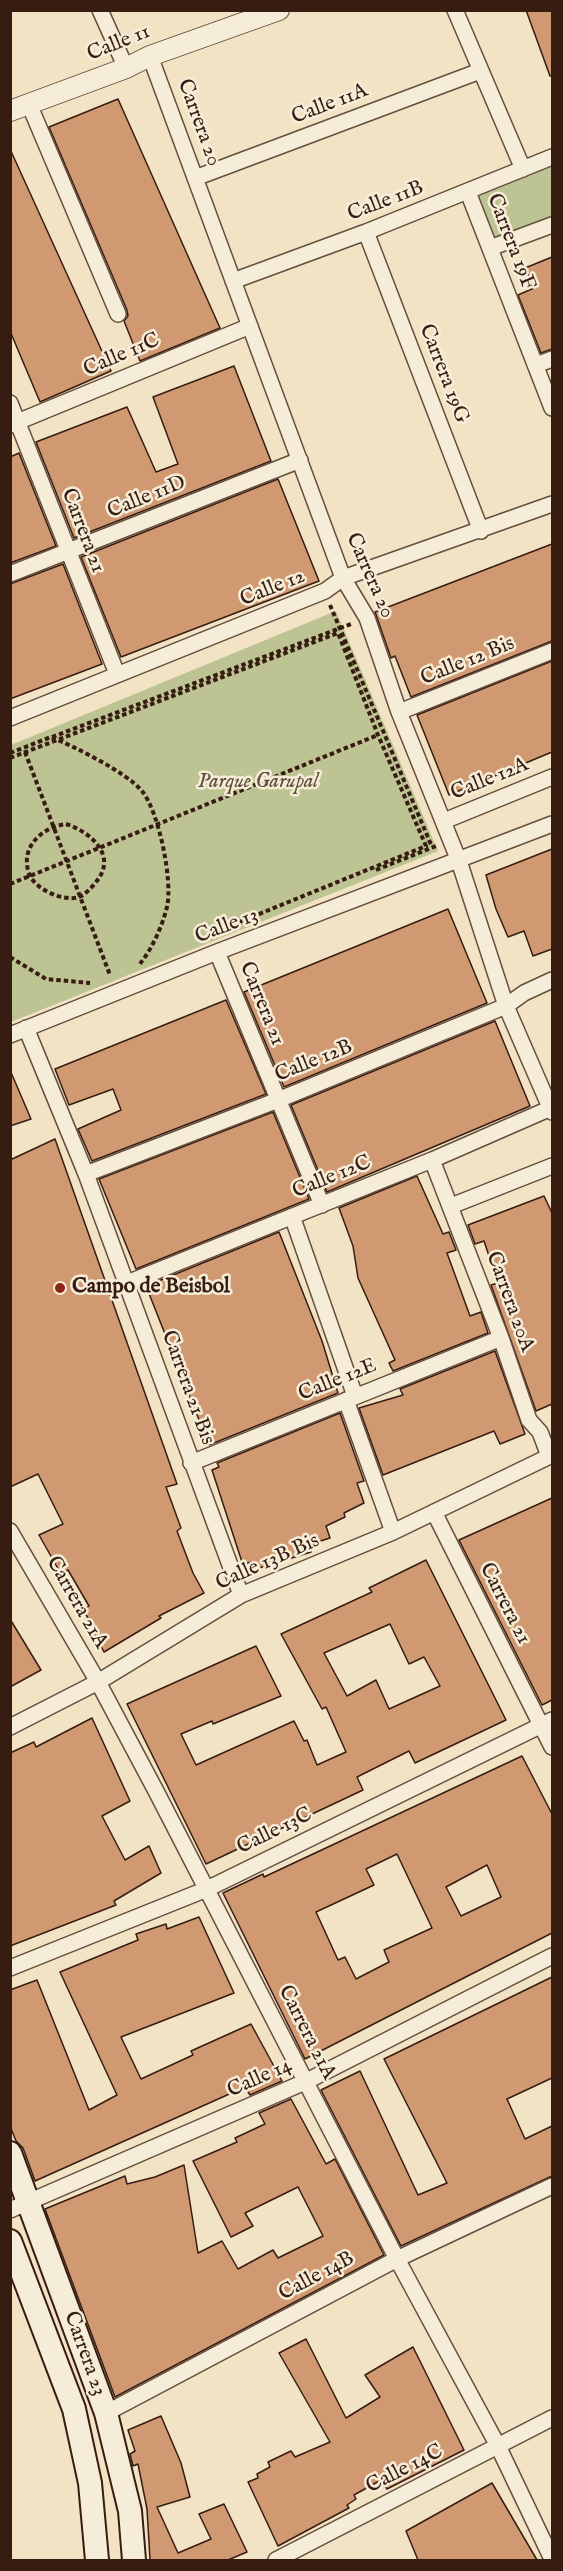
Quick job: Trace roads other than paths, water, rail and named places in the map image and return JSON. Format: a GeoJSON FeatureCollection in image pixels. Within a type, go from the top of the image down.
{"type":"FeatureCollection","features":[{"type":"Feature","properties":{"kind":"main road","name":"Carrera 23"},"geometry":{"type":"LineString","coordinates":[[10,2153],[20,2206],[106,2413],[130,2511],[134,2560]]}},
{"type":"Feature","properties":{"kind":"main road","name":"Carrera 23"},"geometry":{"type":"LineString","coordinates":[[10,2241],[74,2409],[90,2483],[97,2560]]}},
{"type":"Feature","properties":{"kind":"street"},"geometry":{"type":"LineString","coordinates":[[100,10],[126,68]]}},
{"type":"Feature","properties":{"kind":"street"},"geometry":{"type":"LineString","coordinates":[[455,10],[523,169]]}},
{"type":"Feature","properties":{"kind":"street","name":"Calle 11"},"geometry":{"type":"LineString","coordinates":[[10,111],[126,68],[150,56],[273,12]]}},
{"type":"Feature","properties":{"kind":"street","name":"Carrera 20"},"geometry":{"type":"LineString","coordinates":[[150,56],[344,578],[367,618],[399,712],[459,861],[506,1006],[552,1110]]}},
{"type":"Feature","properties":{"kind":"street","name":"Calle 11A"},"geometry":{"type":"LineString","coordinates":[[195,178],[480,71]]}},
{"type":"Feature","properties":{"kind":"street"},"geometry":{"type":"LineString","coordinates":[[29,104],[118,314]]}},
{"type":"Feature","properties":{"kind":"street","name":"Calle 11B"},"geometry":{"type":"LineString","coordinates":[[233,281],[366,232],[552,158]]}},
{"type":"Feature","properties":{"kind":"street","name":"Carrera 19F"},"geometry":{"type":"LineString","coordinates":[[468,192],[552,408]]}},
{"type":"Feature","properties":{"kind":"street"},"geometry":{"type":"LineString","coordinates":[[490,248],[552,225]]}},
{"type":"Feature","properties":{"kind":"street","name":"Carrera 19G"},"geometry":{"type":"LineString","coordinates":[[366,232],[481,531]]}},
{"type":"Feature","properties":{"kind":"street","name":"Calle 11C"},"geometry":{"type":"LineString","coordinates":[[14,423],[250,326]]}},
{"type":"Feature","properties":{"kind":"street"},"geometry":{"type":"LineString","coordinates":[[536,365],[552,359]]}},
{"type":"Feature","properties":{"kind":"street","name":"Carrera 21"},"geometry":{"type":"LineString","coordinates":[[10,403],[14,423],[117,674]]}},
{"type":"Feature","properties":{"kind":"street","name":"Calle 11D"},"geometry":{"type":"LineString","coordinates":[[10,574],[300,460]]}},
{"type":"Feature","properties":{"kind":"street","name":"Calle 12"},"geometry":{"type":"LineString","coordinates":[[10,718],[324,591],[344,578],[552,504]]}},
{"type":"Feature","properties":{"kind":"street","name":"Calle 12 Bis"},"geometry":{"type":"LineString","coordinates":[[399,712],[552,651]]}},
{"type":"Feature","properties":{"kind":"street","name":"Calle 12A"},"geometry":{"type":"LineString","coordinates":[[444,821],[552,777]]}},
{"type":"Feature","properties":{"kind":"street","name":"Calle 13"},"geometry":{"type":"LineString","coordinates":[[10,1035],[217,952],[552,824]]}},
{"type":"Feature","properties":{"kind":"street","name":"Carrera 21"},"geometry":{"type":"LineString","coordinates":[[217,952],[322,1206]]}},
{"type":"Feature","properties":{"kind":"street","name":"Calle 12B"},"geometry":{"type":"LineString","coordinates":[[86,1174],[278,1100],[506,1006],[524,993],[552,980]]}},
{"type":"Feature","properties":{"kind":"street","name":"Carrera 21 Bis"},"geometry":{"type":"LineString","coordinates":[[26,1029],[86,1174],[241,1595]]}},
{"type":"Feature","properties":{"kind":"street","name":"Calle 12C"},"geometry":{"type":"LineString","coordinates":[[127,1283],[322,1206],[552,1110]]}},
{"type":"Feature","properties":{"kind":"street","name":"Carrera 20A"},"geometry":{"type":"LineString","coordinates":[[432,1160],[501,1338],[529,1420],[540,1432],[551,1455]]}},
{"type":"Feature","properties":{"kind":"street"},"geometry":{"type":"LineString","coordinates":[[451,1206],[552,1166]]}},
{"type":"Feature","properties":{"kind":"street"},"geometry":{"type":"LineString","coordinates":[[292,1216],[393,1532]]}},
{"type":"Feature","properties":{"kind":"street","name":"Calle 12E"},"geometry":{"type":"LineString","coordinates":[[191,1463],[501,1338]]}},
{"type":"Feature","properties":{"kind":"street","name":"Calle 13B Bis"},"geometry":{"type":"LineString","coordinates":[[10,1727],[98,1682],[241,1595],[393,1532],[551,1455]]}},
{"type":"Feature","properties":{"kind":"street","name":"Carrera 21"},"geometry":{"type":"LineString","coordinates":[[434,1512],[547,1723],[552,1747]]}},
{"type":"Feature","properties":{"kind":"street","name":"Carrera 21A"},"geometry":{"type":"LineString","coordinates":[[10,1531],[98,1682],[307,2081],[397,2259],[498,2446],[552,2559]]}},
{"type":"Feature","properties":{"kind":"street","name":"Calle 13C"},"geometry":{"type":"LineString","coordinates":[[10,1968],[207,1889],[547,1723]]}},
{"type":"Feature","properties":{"kind":"street","name":"Calle 14"},"geometry":{"type":"LineString","coordinates":[[20,2206],[307,2081],[552,1956]]}},
{"type":"Feature","properties":{"kind":"street","name":"Calle 14B"},"geometry":{"type":"LineString","coordinates":[[106,2413],[397,2259],[552,2186]]}},
{"type":"Feature","properties":{"kind":"street","name":"Calle 14C"},"geometry":{"type":"LineString","coordinates":[[276,2560],[552,2418]]}},
{"type":"Feature","properties":{"kind":"place","name":"Campo de Beisbol"},"geometry":{"type":"Point","coordinates":[60,1288]}},
{"type":"Feature","properties":{"kind":"park label","name":"Parque Garupal"},"geometry":{"type":"Point","coordinates":[258,783]}}]}
